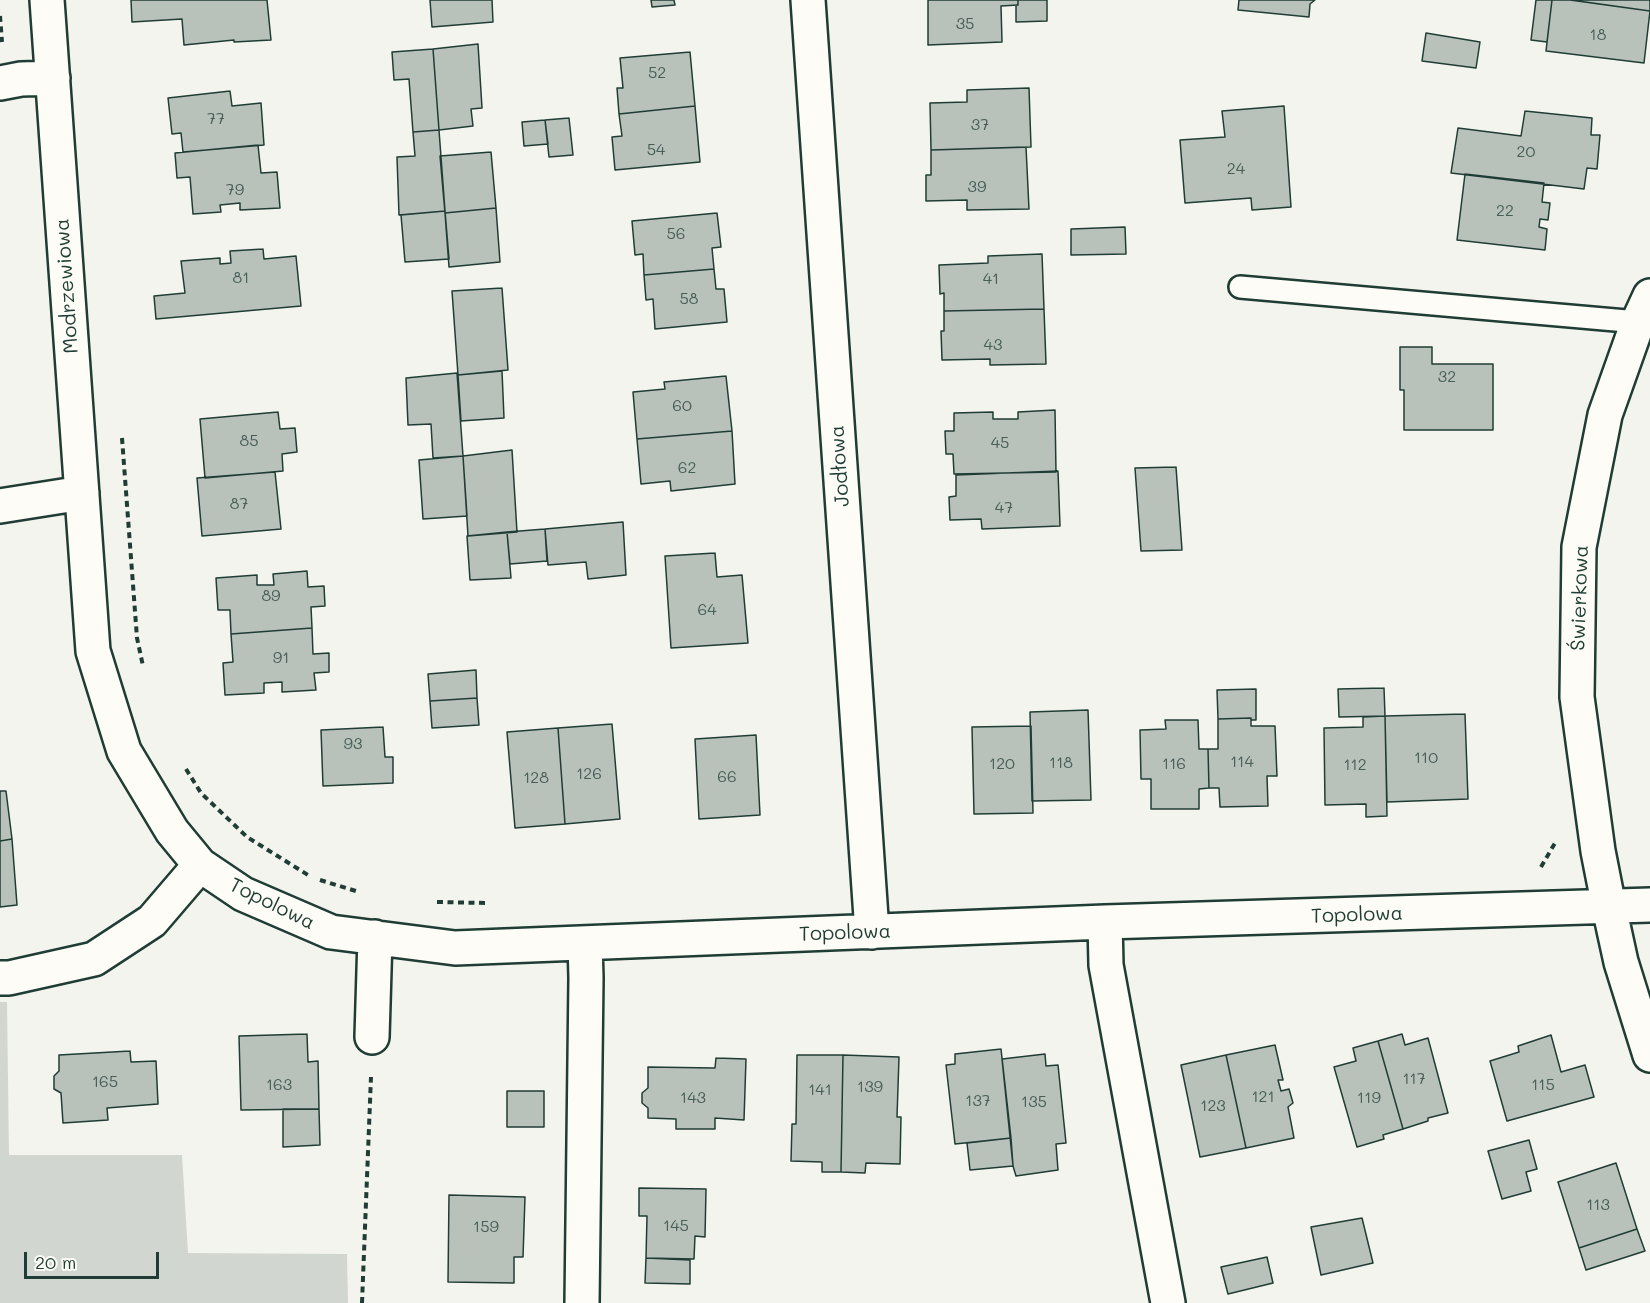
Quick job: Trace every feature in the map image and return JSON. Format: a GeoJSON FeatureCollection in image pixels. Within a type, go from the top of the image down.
{"type":"FeatureCollection","features":[{"type":"Feature","properties":{"kind":"street","name":"Modrzewiowa"},"geometry":{"type":"LineString","coordinates":[[47,0],[93,651],[124,751],[172,831],[201,865]]}},
{"type":"Feature","properties":{"kind":"street","name":"Jodłowa"},"geometry":{"type":"LineString","coordinates":[[808,0],[872,932]]}},
{"type":"Feature","properties":{"kind":"street"},"geometry":{"type":"LineString","coordinates":[[0,83],[21,79],[53,78]]}},
{"type":"Feature","properties":{"kind":"street","name":"Świerkowa"},"geometry":{"type":"LineString","coordinates":[[1609,907],[1598,851],[1577,697],[1580,547],[1605,416],[1644,309]]}},
{"type":"Feature","properties":{"kind":"street"},"geometry":{"type":"LineString","coordinates":[[0,506],[82,493]]}},
{"type":"Feature","properties":{"kind":"street"},"geometry":{"type":"LineString","coordinates":[[0,978],[94,959],[153,921],[201,865]]}},
{"type":"Feature","properties":{"kind":"street","name":"Topolowa"},"geometry":{"type":"LineString","coordinates":[[201,865],[243,894],[331,932],[455,948],[1105,922],[1650,905]]}},
{"type":"Feature","properties":{"kind":"street"},"geometry":{"type":"LineString","coordinates":[[1609,907],[1621,962],[1650,1055]]}},
{"type":"Feature","properties":{"kind":"street"},"geometry":{"type":"LineString","coordinates":[[1105,922],[1106,965],[1168,1303]]}},
{"type":"Feature","properties":{"kind":"street"},"geometry":{"type":"LineString","coordinates":[[372,1037],[375,938]]}},
{"type":"Feature","properties":{"kind":"street"},"geometry":{"type":"LineString","coordinates":[[582,1303],[585,943]]}},
{"type":"Feature","properties":{"kind":"lane"},"geometry":{"type":"LineString","coordinates":[[1240,287],[1644,309]]}},
{"type":"Feature","properties":{"kind":"path"},"geometry":{"type":"LineString","coordinates":[[121,428],[137,638],[144,669]]}},
{"type":"Feature","properties":{"kind":"path"},"geometry":{"type":"LineString","coordinates":[[182,764],[201,793],[247,837],[314,878],[364,894]]}},
{"type":"Feature","properties":{"kind":"path"},"geometry":{"type":"LineString","coordinates":[[434,902],[490,903]]}},
{"type":"Feature","properties":{"kind":"path"},"geometry":{"type":"LineString","coordinates":[[362,1303],[372,1037]]}},
{"type":"Feature","properties":{"kind":"shaded area"},"geometry":{"type":"Polygon","coordinates":[[[0,1002],[7,1002],[9,1155],[182,1155],[188,1253],[347,1254],[348,1303],[0,1303],[0,1002]]]}},
{"type":"Feature","properties":{"kind":"building"},"geometry":{"type":"Polygon","coordinates":[[[131,0],[267,0],[271,40],[234,42],[234,40],[184,45],[182,19],[132,22],[131,0]]]}},
{"type":"Feature","properties":{"kind":"building"},"geometry":{"type":"Polygon","coordinates":[[[430,0],[492,0],[493,22],[432,27],[430,0]]]}},
{"type":"Feature","properties":{"kind":"building"},"geometry":{"type":"Polygon","coordinates":[[[651,0],[674,0],[675,5],[652,7],[651,0]]]}},
{"type":"Feature","properties":{"kind":"building"},"geometry":{"type":"Polygon","coordinates":[[[928,0],[1018,0],[1018,5],[1001,6],[1002,42],[928,45],[928,0]]]}},
{"type":"Feature","properties":{"kind":"building"},"geometry":{"type":"Polygon","coordinates":[[[1018,0],[1047,0],[1047,21],[1016,22],[1018,0]]]}},
{"type":"Feature","properties":{"kind":"building"},"geometry":{"type":"Polygon","coordinates":[[[1239,0],[1315,0],[1310,4],[1309,17],[1238,10],[1239,0]]]}},
{"type":"Feature","properties":{"kind":"building"},"geometry":{"type":"Polygon","coordinates":[[[1536,0],[1552,0],[1547,42],[1531,40],[1536,0]]]}},
{"type":"Feature","properties":{"kind":"building"},"geometry":{"type":"Polygon","coordinates":[[[1552,0],[1570,0],[1650,11],[1644,63],[1546,51],[1552,0]]]}},
{"type":"Feature","properties":{"kind":"building"},"geometry":{"type":"Polygon","coordinates":[[[1571,0],[1650,0],[1650,11],[1571,0]]]}},
{"type":"Feature","properties":{"kind":"building"},"geometry":{"type":"Polygon","coordinates":[[[1426,33],[1480,42],[1476,68],[1422,61],[1426,33]]]}},
{"type":"Feature","properties":{"kind":"building"},"geometry":{"type":"Polygon","coordinates":[[[478,44],[482,108],[471,109],[473,126],[439,130],[433,49],[478,44]]]}},
{"type":"Feature","properties":{"kind":"building"},"geometry":{"type":"Polygon","coordinates":[[[433,49],[439,130],[413,132],[409,79],[394,80],[392,52],[433,49]]]}},
{"type":"Feature","properties":{"kind":"building"},"geometry":{"type":"Polygon","coordinates":[[[690,52],[695,106],[619,114],[617,88],[623,88],[620,58],[690,52]]]}},
{"type":"Feature","properties":{"kind":"building"},"geometry":{"type":"Polygon","coordinates":[[[1029,88],[1031,147],[931,150],[930,103],[967,102],[967,90],[1029,88]]]}},
{"type":"Feature","properties":{"kind":"building"},"geometry":{"type":"Polygon","coordinates":[[[230,91],[232,106],[261,103],[264,145],[183,152],[181,133],[172,134],[168,98],[230,91]]]}},
{"type":"Feature","properties":{"kind":"building"},"geometry":{"type":"Polygon","coordinates":[[[695,106],[700,162],[615,170],[612,137],[622,136],[619,114],[695,106]]]}},
{"type":"Feature","properties":{"kind":"building"},"geometry":{"type":"Polygon","coordinates":[[[1284,106],[1291,207],[1252,210],[1251,198],[1185,203],[1180,140],[1225,137],[1222,111],[1284,106]]]}},
{"type":"Feature","properties":{"kind":"building"},"geometry":{"type":"Polygon","coordinates":[[[1525,111],[1592,118],[1591,135],[1600,135],[1597,169],[1587,168],[1584,189],[1451,173],[1458,128],[1521,136],[1525,111]]]}},
{"type":"Feature","properties":{"kind":"building"},"geometry":{"type":"Polygon","coordinates":[[[569,118],[573,155],[549,157],[545,120],[569,118]]]}},
{"type":"Feature","properties":{"kind":"building"},"geometry":{"type":"Polygon","coordinates":[[[545,120],[548,144],[524,146],[522,122],[545,120]]]}},
{"type":"Feature","properties":{"kind":"building"},"geometry":{"type":"Polygon","coordinates":[[[439,130],[445,211],[399,215],[397,157],[415,156],[413,132],[439,130]]]}},
{"type":"Feature","properties":{"kind":"building"},"geometry":{"type":"Polygon","coordinates":[[[258,145],[261,173],[277,172],[280,208],[240,210],[240,203],[220,205],[221,212],[193,214],[190,177],[177,178],[175,153],[258,145]]]}},
{"type":"Feature","properties":{"kind":"building"},"geometry":{"type":"Polygon","coordinates":[[[1026,147],[1029,209],[967,210],[967,200],[926,201],[926,175],[931,175],[931,150],[1026,147]]]}},
{"type":"Feature","properties":{"kind":"building"},"geometry":{"type":"Polygon","coordinates":[[[491,152],[496,208],[445,213],[440,156],[491,152]]]}},
{"type":"Feature","properties":{"kind":"building"},"geometry":{"type":"Polygon","coordinates":[[[1465,174],[1544,183],[1542,202],[1550,203],[1548,220],[1540,219],[1539,227],[1547,229],[1545,250],[1457,240],[1465,174]]]}},
{"type":"Feature","properties":{"kind":"building"},"geometry":{"type":"Polygon","coordinates":[[[496,208],[500,262],[449,267],[445,213],[496,208]]]}},
{"type":"Feature","properties":{"kind":"building"},"geometry":{"type":"Polygon","coordinates":[[[445,211],[449,259],[405,262],[401,215],[445,211]]]}},
{"type":"Feature","properties":{"kind":"building"},"geometry":{"type":"Polygon","coordinates":[[[717,213],[721,247],[712,248],[714,269],[644,275],[643,254],[635,255],[632,221],[717,213]]]}},
{"type":"Feature","properties":{"kind":"building"},"geometry":{"type":"Polygon","coordinates":[[[1125,227],[1126,254],[1071,255],[1071,229],[1125,227]]]}},
{"type":"Feature","properties":{"kind":"building"},"geometry":{"type":"Polygon","coordinates":[[[263,249],[264,259],[296,256],[301,306],[156,319],[154,296],[185,293],[181,261],[220,258],[220,264],[231,263],[230,251],[263,249]]]}},
{"type":"Feature","properties":{"kind":"building"},"geometry":{"type":"Polygon","coordinates":[[[1042,254],[1044,309],[944,311],[944,293],[940,294],[939,265],[988,263],[988,256],[1042,254]]]}},
{"type":"Feature","properties":{"kind":"building"},"geometry":{"type":"Polygon","coordinates":[[[714,269],[716,289],[724,289],[727,322],[655,329],[653,299],[646,300],[644,275],[714,269]]]}},
{"type":"Feature","properties":{"kind":"building"},"geometry":{"type":"Polygon","coordinates":[[[502,288],[508,370],[458,375],[452,291],[502,288]]]}},
{"type":"Feature","properties":{"kind":"building"},"geometry":{"type":"Polygon","coordinates":[[[1044,309],[1046,364],[990,365],[990,359],[942,360],[941,331],[944,331],[944,311],[1044,309]]]}},
{"type":"Feature","properties":{"kind":"building"},"geometry":{"type":"Polygon","coordinates":[[[1400,347],[1432,347],[1432,364],[1493,364],[1493,430],[1404,430],[1404,390],[1400,390],[1400,347]]]}},
{"type":"Feature","properties":{"kind":"building"},"geometry":{"type":"Polygon","coordinates":[[[502,371],[504,418],[461,421],[458,375],[502,371]]]}},
{"type":"Feature","properties":{"kind":"building"},"geometry":{"type":"Polygon","coordinates":[[[457,373],[463,456],[433,458],[431,424],[408,425],[406,378],[457,373]]]}},
{"type":"Feature","properties":{"kind":"building"},"geometry":{"type":"Polygon","coordinates":[[[726,376],[732,431],[637,439],[633,392],[665,389],[664,382],[726,376]]]}},
{"type":"Feature","properties":{"kind":"building"},"geometry":{"type":"Polygon","coordinates":[[[1055,410],[1056,472],[954,474],[953,454],[946,454],[945,431],[954,431],[954,413],[993,412],[993,419],[1018,419],[1018,412],[1055,410]]]}},
{"type":"Feature","properties":{"kind":"building"},"geometry":{"type":"Polygon","coordinates":[[[278,412],[280,429],[295,428],[297,452],[282,454],[283,471],[205,478],[200,419],[278,412]]]}},
{"type":"Feature","properties":{"kind":"building"},"geometry":{"type":"Polygon","coordinates":[[[732,431],[735,484],[671,491],[670,481],[641,484],[637,439],[732,431]]]}},
{"type":"Feature","properties":{"kind":"building"},"geometry":{"type":"Polygon","coordinates":[[[512,450],[517,532],[468,536],[463,456],[512,450]]]}},
{"type":"Feature","properties":{"kind":"building"},"geometry":{"type":"Polygon","coordinates":[[[463,456],[467,516],[423,519],[419,460],[463,456]]]}},
{"type":"Feature","properties":{"kind":"building"},"geometry":{"type":"Polygon","coordinates":[[[1176,467],[1182,550],[1141,551],[1135,468],[1176,467]]]}},
{"type":"Feature","properties":{"kind":"building"},"geometry":{"type":"Polygon","coordinates":[[[1058,471],[1060,526],[982,529],[981,519],[950,520],[949,497],[956,496],[956,475],[1058,471]]]}},
{"type":"Feature","properties":{"kind":"building"},"geometry":{"type":"Polygon","coordinates":[[[275,472],[281,529],[202,536],[197,478],[275,472]]]}},
{"type":"Feature","properties":{"kind":"building"},"geometry":{"type":"Polygon","coordinates":[[[623,522],[626,575],[588,579],[586,562],[548,565],[545,529],[623,522]]]}},
{"type":"Feature","properties":{"kind":"building"},"geometry":{"type":"Polygon","coordinates":[[[545,529],[547,561],[510,564],[507,532],[545,529]]]}},
{"type":"Feature","properties":{"kind":"building"},"geometry":{"type":"Polygon","coordinates":[[[507,532],[511,578],[470,580],[467,536],[507,532]]]}},
{"type":"Feature","properties":{"kind":"building"},"geometry":{"type":"Polygon","coordinates":[[[715,553],[717,577],[742,575],[748,643],[671,648],[665,556],[715,553]]]}},
{"type":"Feature","properties":{"kind":"building"},"geometry":{"type":"Polygon","coordinates":[[[307,571],[308,587],[324,586],[325,606],[311,607],[312,628],[231,634],[230,610],[218,610],[216,578],[257,575],[257,585],[274,585],[273,574],[307,571]]]}},
{"type":"Feature","properties":{"kind":"building"},"geometry":{"type":"Polygon","coordinates":[[[312,628],[313,654],[329,653],[329,672],[314,673],[316,690],[282,692],[282,682],[264,683],[264,693],[225,695],[223,663],[233,662],[231,634],[312,628]]]}},
{"type":"Feature","properties":{"kind":"building"},"geometry":{"type":"Polygon","coordinates":[[[476,670],[477,698],[430,701],[428,674],[476,670]]]}},
{"type":"Feature","properties":{"kind":"building"},"geometry":{"type":"Polygon","coordinates":[[[1384,688],[1385,716],[1339,717],[1338,689],[1384,688]]]}},
{"type":"Feature","properties":{"kind":"building"},"geometry":{"type":"Polygon","coordinates":[[[1256,689],[1256,720],[1251,720],[1251,718],[1218,719],[1217,690],[1256,689]]]}},
{"type":"Feature","properties":{"kind":"building"},"geometry":{"type":"Polygon","coordinates":[[[477,698],[479,725],[432,728],[430,701],[477,698]]]}},
{"type":"Feature","properties":{"kind":"building"},"geometry":{"type":"Polygon","coordinates":[[[1088,710],[1091,800],[1032,801],[1030,712],[1088,710]]]}},
{"type":"Feature","properties":{"kind":"building"},"geometry":{"type":"Polygon","coordinates":[[[1465,714],[1468,799],[1387,802],[1385,716],[1465,714]]]}},
{"type":"Feature","properties":{"kind":"building"},"geometry":{"type":"Polygon","coordinates":[[[1385,716],[1387,816],[1366,817],[1366,804],[1325,805],[1324,728],[1363,727],[1363,717],[1385,716]]]}},
{"type":"Feature","properties":{"kind":"building"},"geometry":{"type":"Polygon","coordinates":[[[1251,718],[1251,726],[1275,726],[1277,776],[1267,776],[1268,806],[1220,807],[1219,788],[1209,788],[1208,749],[1218,749],[1218,719],[1251,718]]]}},
{"type":"Feature","properties":{"kind":"building"},"geometry":{"type":"Polygon","coordinates":[[[1165,720],[1198,720],[1199,749],[1208,749],[1209,788],[1199,789],[1199,809],[1151,809],[1151,779],[1141,779],[1140,730],[1166,729],[1165,720]]]}},
{"type":"Feature","properties":{"kind":"building"},"geometry":{"type":"Polygon","coordinates":[[[612,724],[620,819],[565,824],[558,728],[612,724]]]}},
{"type":"Feature","properties":{"kind":"building"},"geometry":{"type":"Polygon","coordinates":[[[1031,726],[1033,813],[974,814],[972,727],[1031,726]]]}},
{"type":"Feature","properties":{"kind":"building"},"geometry":{"type":"Polygon","coordinates":[[[383,727],[385,757],[393,757],[393,783],[323,786],[321,730],[383,727]]]}},
{"type":"Feature","properties":{"kind":"building"},"geometry":{"type":"Polygon","coordinates":[[[558,728],[565,824],[515,828],[507,732],[558,728]]]}},
{"type":"Feature","properties":{"kind":"building"},"geometry":{"type":"Polygon","coordinates":[[[756,735],[760,815],[699,819],[695,739],[756,735]]]}},
{"type":"Feature","properties":{"kind":"building"},"geometry":{"type":"Polygon","coordinates":[[[0,791],[6,791],[12,839],[0,841],[0,791]]]}},
{"type":"Feature","properties":{"kind":"building"},"geometry":{"type":"Polygon","coordinates":[[[12,839],[17,905],[0,907],[0,841],[12,839]]]}},
{"type":"Feature","properties":{"kind":"building"},"geometry":{"type":"Polygon","coordinates":[[[307,1034],[308,1062],[318,1061],[319,1109],[241,1110],[239,1036],[307,1034]]]}},
{"type":"Feature","properties":{"kind":"building"},"geometry":{"type":"Polygon","coordinates":[[[1402,1034],[1405,1045],[1428,1038],[1448,1113],[1428,1118],[1428,1121],[1403,1129],[1378,1041],[1402,1034]]]}},
{"type":"Feature","properties":{"kind":"building"},"geometry":{"type":"Polygon","coordinates":[[[1551,1035],[1561,1072],[1585,1065],[1594,1097],[1507,1121],[1490,1061],[1519,1052],[1518,1046],[1551,1035]]]}},
{"type":"Feature","properties":{"kind":"building"},"geometry":{"type":"Polygon","coordinates":[[[1378,1041],[1403,1129],[1383,1135],[1384,1139],[1357,1147],[1334,1067],[1356,1061],[1353,1048],[1378,1041]]]}},
{"type":"Feature","properties":{"kind":"building"},"geometry":{"type":"Polygon","coordinates":[[[1275,1045],[1283,1080],[1278,1080],[1281,1091],[1289,1089],[1293,1103],[1288,1107],[1294,1138],[1246,1148],[1226,1055],[1275,1045]]]}},
{"type":"Feature","properties":{"kind":"building"},"geometry":{"type":"Polygon","coordinates":[[[1001,1049],[1011,1138],[955,1144],[946,1065],[955,1064],[955,1054],[1001,1049]]]}},
{"type":"Feature","properties":{"kind":"building"},"geometry":{"type":"Polygon","coordinates":[[[130,1051],[131,1062],[156,1061],[158,1104],[107,1108],[108,1120],[63,1123],[61,1093],[54,1089],[54,1076],[59,1071],[59,1055],[130,1051]]]}},
{"type":"Feature","properties":{"kind":"building"},"geometry":{"type":"Polygon","coordinates":[[[1045,1054],[1046,1066],[1058,1065],[1066,1143],[1056,1144],[1058,1170],[1016,1176],[1002,1059],[1045,1054]]]}},
{"type":"Feature","properties":{"kind":"building"},"geometry":{"type":"Polygon","coordinates":[[[797,1055],[843,1055],[841,1172],[822,1172],[822,1162],[791,1161],[792,1124],[796,1124],[797,1055]]]}},
{"type":"Feature","properties":{"kind":"building"},"geometry":{"type":"Polygon","coordinates":[[[843,1055],[899,1057],[897,1117],[901,1117],[900,1164],[866,1163],[865,1173],[841,1172],[843,1055]]]}},
{"type":"Feature","properties":{"kind":"building"},"geometry":{"type":"Polygon","coordinates":[[[1226,1055],[1246,1148],[1200,1157],[1181,1065],[1226,1055]]]}},
{"type":"Feature","properties":{"kind":"building"},"geometry":{"type":"Polygon","coordinates":[[[716,1058],[746,1059],[744,1120],[715,1118],[715,1129],[676,1129],[676,1119],[648,1118],[648,1108],[642,1103],[642,1093],[648,1088],[648,1067],[715,1068],[716,1058]]]}},
{"type":"Feature","properties":{"kind":"building"},"geometry":{"type":"Polygon","coordinates":[[[507,1091],[544,1091],[544,1127],[507,1127],[507,1091]]]}},
{"type":"Feature","properties":{"kind":"building"},"geometry":{"type":"Polygon","coordinates":[[[283,1109],[319,1109],[320,1145],[283,1147],[283,1109]]]}},
{"type":"Feature","properties":{"kind":"building"},"geometry":{"type":"Polygon","coordinates":[[[1011,1138],[1013,1166],[970,1170],[967,1143],[1011,1138]]]}},
{"type":"Feature","properties":{"kind":"building"},"geometry":{"type":"Polygon","coordinates":[[[1529,1140],[1537,1169],[1526,1172],[1531,1191],[1502,1199],[1488,1151],[1529,1140]]]}},
{"type":"Feature","properties":{"kind":"building"},"geometry":{"type":"Polygon","coordinates":[[[1616,1163],[1637,1229],[1579,1248],[1558,1182],[1616,1163]]]}},
{"type":"Feature","properties":{"kind":"building"},"geometry":{"type":"Polygon","coordinates":[[[639,1188],[706,1189],[705,1237],[695,1236],[694,1259],[646,1258],[647,1216],[639,1216],[639,1188]]]}},
{"type":"Feature","properties":{"kind":"building"},"geometry":{"type":"Polygon","coordinates":[[[449,1195],[525,1197],[523,1257],[514,1257],[514,1283],[448,1282],[449,1195]]]}},
{"type":"Feature","properties":{"kind":"building"},"geometry":{"type":"Polygon","coordinates":[[[1362,1218],[1373,1263],[1321,1275],[1311,1227],[1362,1218]]]}},
{"type":"Feature","properties":{"kind":"building"},"geometry":{"type":"Polygon","coordinates":[[[1637,1229],[1645,1251],[1586,1270],[1579,1248],[1637,1229]]]}},
{"type":"Feature","properties":{"kind":"building"},"geometry":{"type":"Polygon","coordinates":[[[1267,1257],[1273,1283],[1228,1294],[1221,1267],[1267,1257]]]}},
{"type":"Feature","properties":{"kind":"building"},"geometry":{"type":"Polygon","coordinates":[[[646,1258],[690,1260],[690,1284],[645,1283],[646,1258]]]}}]}
